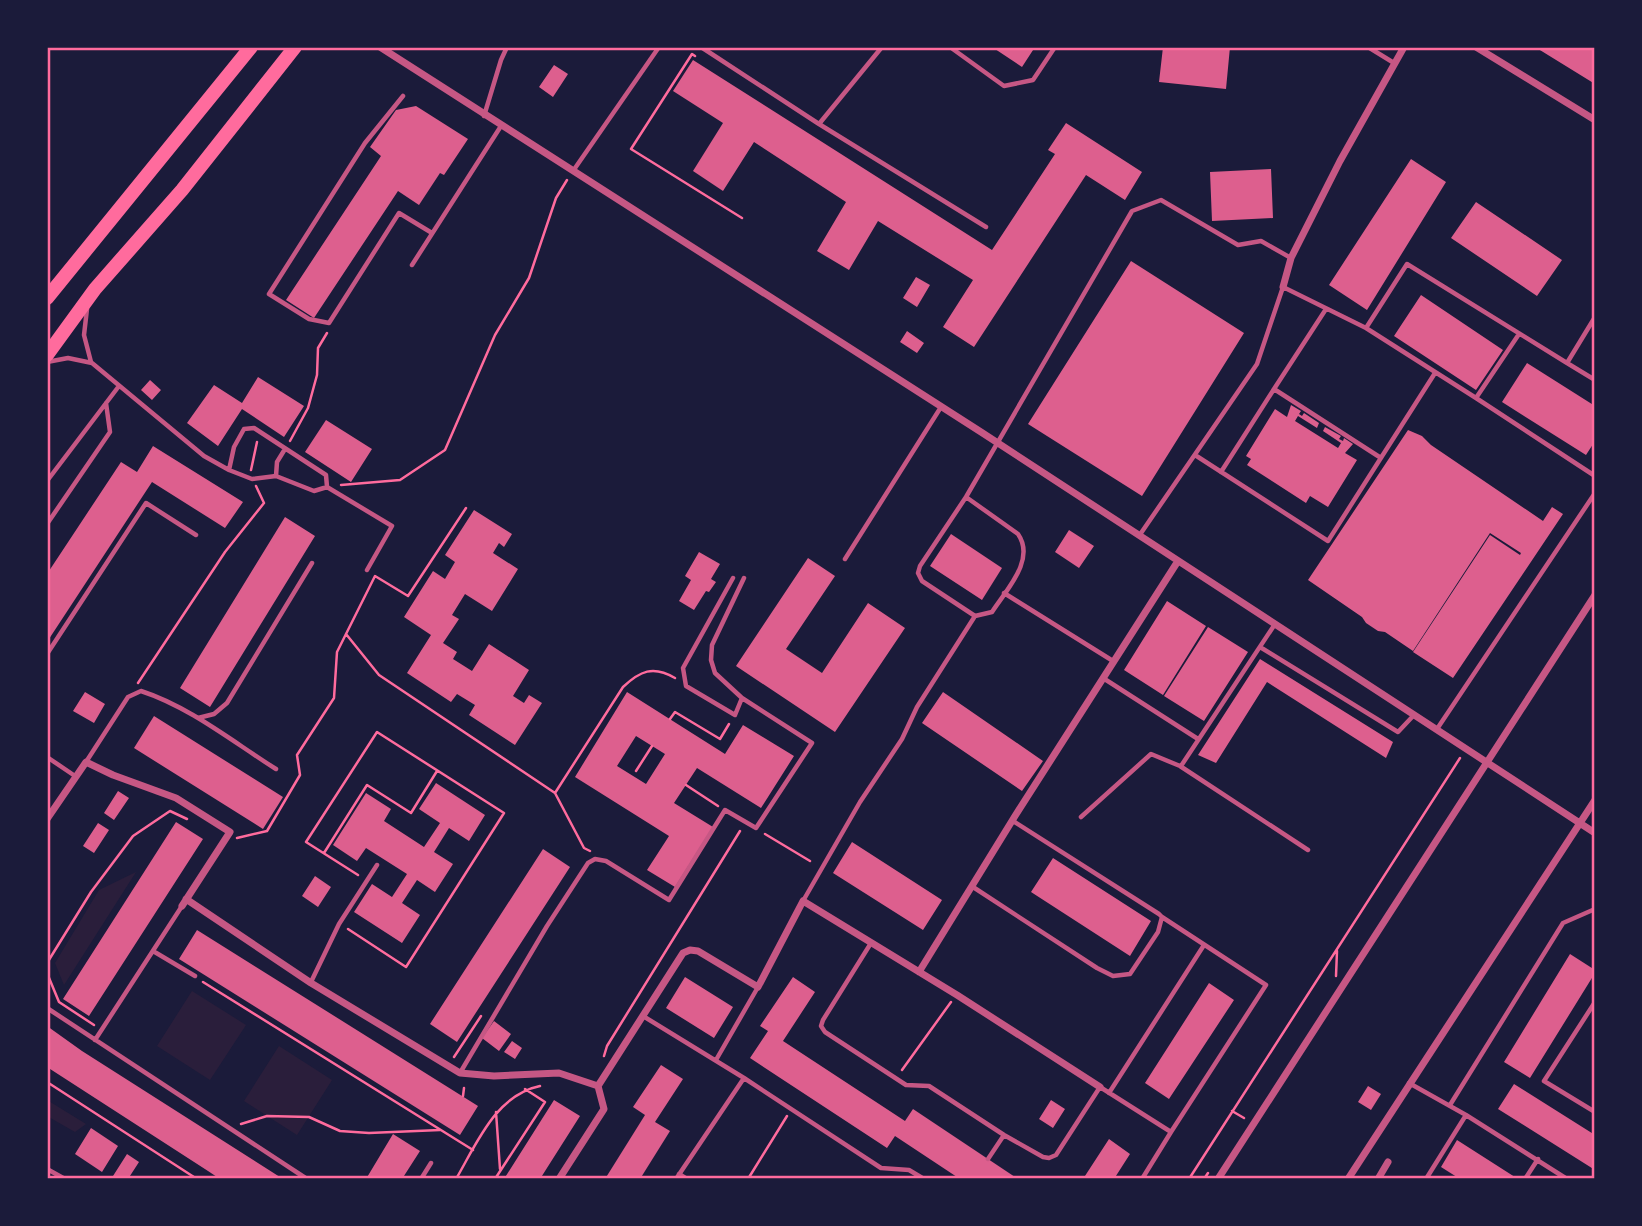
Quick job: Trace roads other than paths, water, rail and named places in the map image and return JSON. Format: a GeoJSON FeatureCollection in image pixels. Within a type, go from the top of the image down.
{"type":"FeatureCollection","features":[{"type":"Feature","properties":{"kind":"main road"},"geometry":{"type":"LineString","coordinates":[[47,298],[251,47]]}},
{"type":"Feature","properties":{"kind":"main road"},"geometry":{"type":"LineString","coordinates":[[47,355],[95,289],[183,190],[295,47]]}},
{"type":"Feature","properties":{"kind":"street"},"geometry":{"type":"LineString","coordinates":[[380,47],[997,443],[1595,833]]}},
{"type":"Feature","properties":{"kind":"street"},"geometry":{"type":"LineString","coordinates":[[1283,286],[1291,258],[1404,47]]}},
{"type":"Feature","properties":{"kind":"street"},"geometry":{"type":"LineString","coordinates":[[1476,47],[1595,120]]}},
{"type":"Feature","properties":{"kind":"street"},"geometry":{"type":"LineString","coordinates":[[919,972],[1012,820],[1178,561]]}},
{"type":"Feature","properties":{"kind":"street"},"geometry":{"type":"LineString","coordinates":[[1219,1179],[1595,596]]}},
{"type":"Feature","properties":{"kind":"street"},"geometry":{"type":"LineString","coordinates":[[47,818],[86,762],[177,799],[230,832],[184,902],[460,1073],[494,1076],[559,1073],[598,1086]]}},
{"type":"Feature","properties":{"kind":"street"},"geometry":{"type":"LineString","coordinates":[[1348,1179],[1595,800]]}},
{"type":"Feature","properties":{"kind":"street"},"geometry":{"type":"LineString","coordinates":[[559,1179],[604,1109],[598,1086],[683,953],[698,951],[758,987],[803,901],[1100,1087]]}},
{"type":"Feature","properties":{"kind":"street"},"geometry":{"type":"LineString","coordinates":[[1378,1179],[1388,1163]]}},
{"type":"Feature","properties":{"kind":"lane"},"geometry":{"type":"LineString","coordinates":[[484,116],[507,47]]}},
{"type":"Feature","properties":{"kind":"lane"},"geometry":{"type":"LineString","coordinates":[[573,172],[659,47]]}},
{"type":"Feature","properties":{"kind":"lane"},"geometry":{"type":"LineString","coordinates":[[701,47],[986,228]]}},
{"type":"Feature","properties":{"kind":"lane"},"geometry":{"type":"LineString","coordinates":[[819,124],[882,47]]}},
{"type":"Feature","properties":{"kind":"lane"},"geometry":{"type":"LineString","coordinates":[[950,47],[1004,86],[1033,80],[1055,47]]}},
{"type":"Feature","properties":{"kind":"lane"},"geometry":{"type":"LineString","coordinates":[[1368,47],[1394,63]]}},
{"type":"Feature","properties":{"kind":"lane"},"geometry":{"type":"LineString","coordinates":[[403,96],[365,143],[269,294],[309,319],[329,323],[399,213],[432,233]]}},
{"type":"Feature","properties":{"kind":"lane"},"geometry":{"type":"LineString","coordinates":[[412,265],[501,126]]}},
{"type":"Feature","properties":{"kind":"lane"},"geometry":{"type":"LineString","coordinates":[[975,616],[922,581],[918,573],[920,566],[966,497],[1132,211],[1161,200],[1238,245],[1261,241],[1291,258]]}},
{"type":"Feature","properties":{"kind":"lane"},"geometry":{"type":"LineString","coordinates":[[1366,328],[1407,264],[1595,380]]}},
{"type":"Feature","properties":{"kind":"lane"},"geometry":{"type":"LineString","coordinates":[[1139,536],[1257,364],[1283,286],[1366,328],[1595,476]]}},
{"type":"Feature","properties":{"kind":"lane"},"geometry":{"type":"LineString","coordinates":[[92,363],[84,335],[87,309],[95,289]]}},
{"type":"Feature","properties":{"kind":"lane"},"geometry":{"type":"LineString","coordinates":[[1221,472],[1326,309]]}},
{"type":"Feature","properties":{"kind":"lane"},"geometry":{"type":"LineString","coordinates":[[1567,363],[1595,317]]}},
{"type":"Feature","properties":{"kind":"lane"},"geometry":{"type":"LineString","coordinates":[[1476,398],[1518,334]]}},
{"type":"Feature","properties":{"kind":"lane"},"geometry":{"type":"LineString","coordinates":[[47,362],[68,358],[92,363],[204,456],[229,470],[252,479],[276,477],[314,491],[327,486]]}},
{"type":"Feature","properties":{"kind":"lane"},"geometry":{"type":"LineString","coordinates":[[1195,455],[1328,541],[1436,373]]}},
{"type":"Feature","properties":{"kind":"lane"},"geometry":{"type":"LineString","coordinates":[[47,481],[119,386]]}},
{"type":"Feature","properties":{"kind":"lane"},"geometry":{"type":"LineString","coordinates":[[1274,389],[1381,458]]}},
{"type":"Feature","properties":{"kind":"lane"},"geometry":{"type":"LineString","coordinates":[[47,524],[110,432],[106,403]]}},
{"type":"Feature","properties":{"kind":"lane"},"geometry":{"type":"LineString","coordinates":[[845,559],[941,407]]}},
{"type":"Feature","properties":{"kind":"lane"},"geometry":{"type":"LineString","coordinates":[[229,470],[234,447],[244,429],[254,428],[326,475],[327,486]]}},
{"type":"Feature","properties":{"kind":"lane"},"geometry":{"type":"LineString","coordinates":[[276,477],[277,462],[285,449]]}},
{"type":"Feature","properties":{"kind":"lane"},"geometry":{"type":"LineString","coordinates":[[327,486],[392,526],[367,570]]}},
{"type":"Feature","properties":{"kind":"lane"},"geometry":{"type":"LineString","coordinates":[[1437,730],[1595,493]]}},
{"type":"Feature","properties":{"kind":"lane"},"geometry":{"type":"LineString","coordinates":[[803,901],[860,802],[902,739],[917,707],[975,616],[992,612],[1024,562],[1026,552],[1018,534],[966,497]]}},
{"type":"Feature","properties":{"kind":"lane"},"geometry":{"type":"LineString","coordinates":[[47,654],[146,503],[196,535]]}},
{"type":"Feature","properties":{"kind":"lane"},"geometry":{"type":"LineString","coordinates":[[197,718],[214,714],[227,703],[312,563]]}},
{"type":"Feature","properties":{"kind":"lane"},"geometry":{"type":"LineString","coordinates":[[460,1073],[547,926],[588,863],[595,859],[606,861],[669,900],[725,810],[756,828],[812,743],[742,698],[715,673],[711,660],[712,645],[744,578]]}},
{"type":"Feature","properties":{"kind":"lane"},"geometry":{"type":"LineString","coordinates":[[733,579],[682,668],[686,686],[734,715],[742,698]]}},
{"type":"Feature","properties":{"kind":"lane"},"geometry":{"type":"LineString","coordinates":[[1004,593],[1114,661]]}},
{"type":"Feature","properties":{"kind":"lane"},"geometry":{"type":"LineString","coordinates":[[1181,766],[1275,624]]}},
{"type":"Feature","properties":{"kind":"lane"},"geometry":{"type":"LineString","coordinates":[[1260,647],[1398,732],[1414,715]]}},
{"type":"Feature","properties":{"kind":"lane"},"geometry":{"type":"LineString","coordinates":[[1103,678],[1198,739]]}},
{"type":"Feature","properties":{"kind":"lane"},"geometry":{"type":"LineString","coordinates":[[86,762],[128,697],[141,691],[197,718],[276,769]]}},
{"type":"Feature","properties":{"kind":"lane"},"geometry":{"type":"LineString","coordinates":[[1081,817],[1151,754],[1181,766],[1308,850]]}},
{"type":"Feature","properties":{"kind":"lane"},"geometry":{"type":"LineString","coordinates":[[47,757],[75,776]]}},
{"type":"Feature","properties":{"kind":"lane"},"geometry":{"type":"LineString","coordinates":[[1012,820],[1266,985],[1142,1179]]}},
{"type":"Feature","properties":{"kind":"lane"},"geometry":{"type":"LineString","coordinates":[[311,983],[340,924],[377,865]]}},
{"type":"Feature","properties":{"kind":"lane"},"geometry":{"type":"LineString","coordinates":[[973,887],[1113,976],[1130,974],[1158,932],[1162,917]]}},
{"type":"Feature","properties":{"kind":"lane"},"geometry":{"type":"LineString","coordinates":[[95,1040],[184,902]]}},
{"type":"Feature","properties":{"kind":"lane"},"geometry":{"type":"LineString","coordinates":[[1450,1105],[1563,923],[1595,909]]}},
{"type":"Feature","properties":{"kind":"lane"},"geometry":{"type":"LineString","coordinates":[[872,943],[821,1026],[825,1032],[896,1079],[906,1085],[929,1086],[1043,1157],[1056,1155],[1100,1087],[1171,1132]]}},
{"type":"Feature","properties":{"kind":"lane"},"geometry":{"type":"LineString","coordinates":[[1109,1093],[1204,945]]}},
{"type":"Feature","properties":{"kind":"lane"},"geometry":{"type":"LineString","coordinates":[[153,951],[195,976]]}},
{"type":"Feature","properties":{"kind":"lane"},"geometry":{"type":"LineString","coordinates":[[716,1060],[758,987]]}},
{"type":"Feature","properties":{"kind":"lane"},"geometry":{"type":"LineString","coordinates":[[1595,1002],[1544,1081],[1595,1112]]}},
{"type":"Feature","properties":{"kind":"lane"},"geometry":{"type":"LineString","coordinates":[[47,1008],[307,1179]]}},
{"type":"Feature","properties":{"kind":"lane"},"geometry":{"type":"LineString","coordinates":[[643,1016],[716,1060],[881,1168],[909,1170],[924,1179]]}},
{"type":"Feature","properties":{"kind":"lane"},"geometry":{"type":"LineString","coordinates":[[687,1179],[677,1176],[744,1078]]}},
{"type":"Feature","properties":{"kind":"lane"},"geometry":{"type":"LineString","coordinates":[[1409,1083],[1450,1105],[1567,1179]]}},
{"type":"Feature","properties":{"kind":"lane"},"geometry":{"type":"LineString","coordinates":[[1426,1179],[1466,1115]]}},
{"type":"Feature","properties":{"kind":"lane"},"geometry":{"type":"LineString","coordinates":[[988,1159],[1004,1135]]}},
{"type":"Feature","properties":{"kind":"lane"},"geometry":{"type":"LineString","coordinates":[[1525,1179],[1538,1159]]}},
{"type":"Feature","properties":{"kind":"lane"},"geometry":{"type":"LineString","coordinates":[[421,1179],[431,1163]]}},
{"type":"Feature","properties":{"kind":"lane"},"geometry":{"type":"LineString","coordinates":[[47,1169],[61,1178]]}}]}
